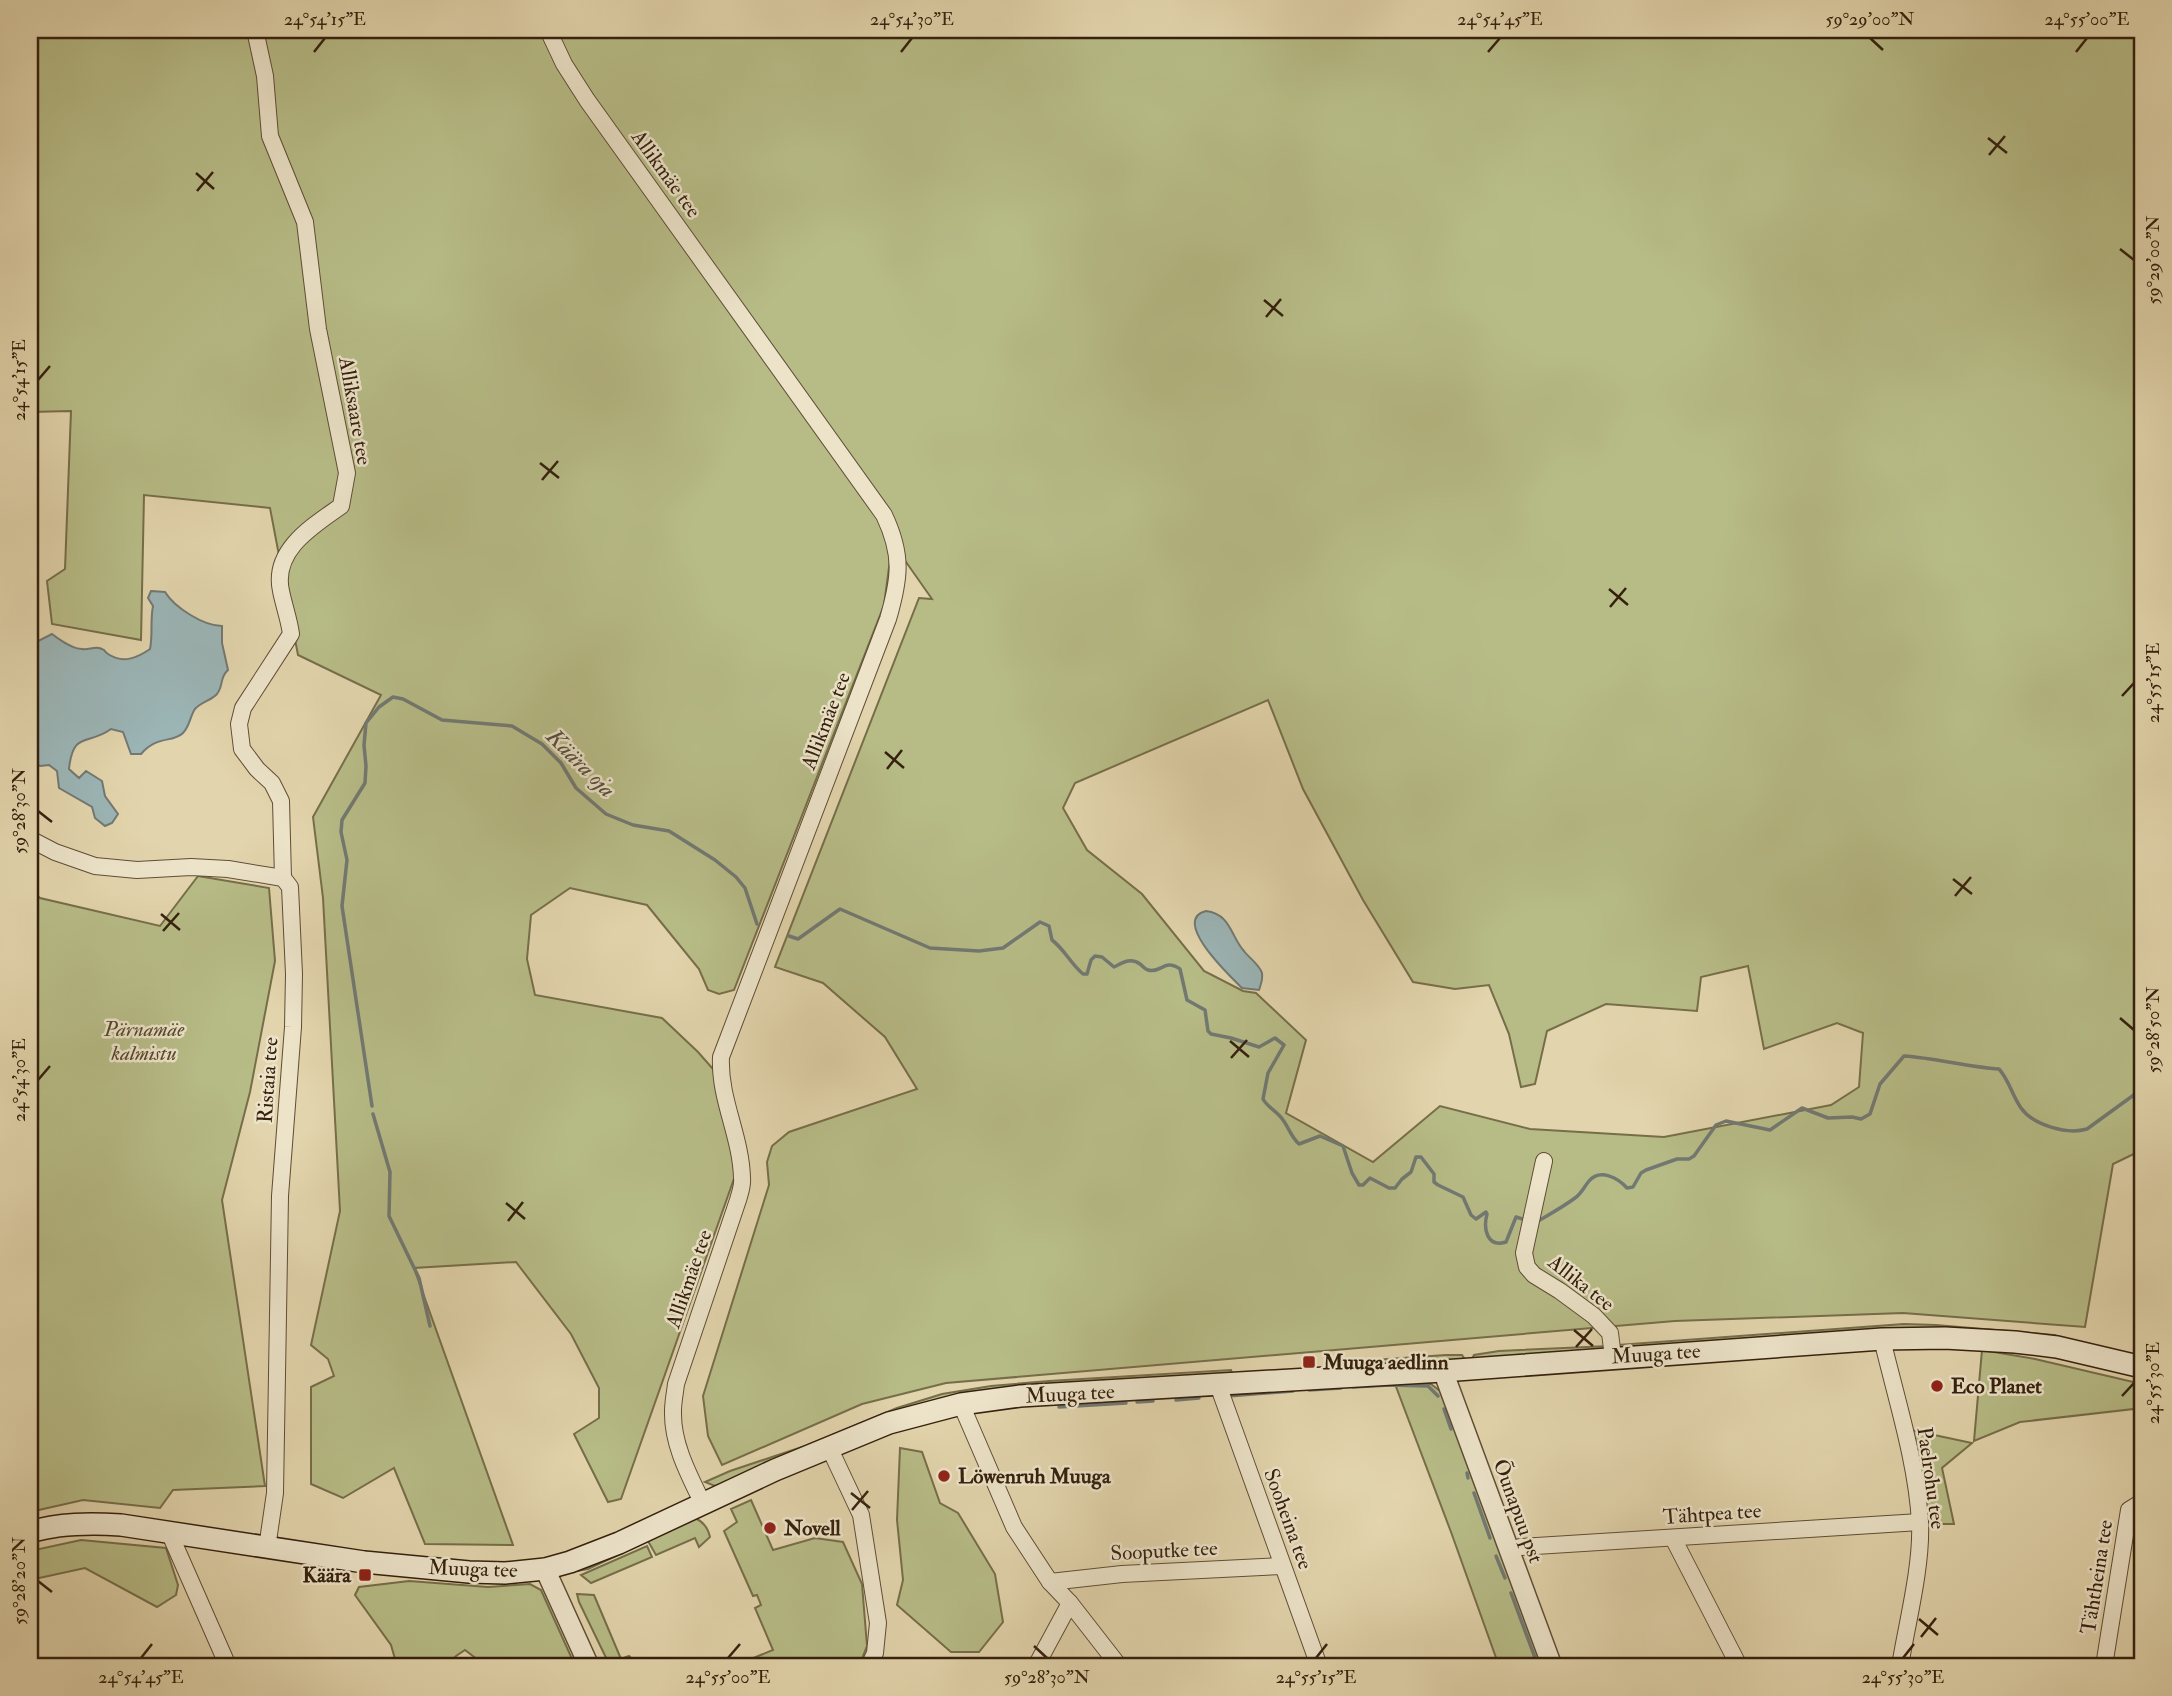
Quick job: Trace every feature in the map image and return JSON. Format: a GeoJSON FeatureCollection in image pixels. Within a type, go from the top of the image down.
{"type":"FeatureCollection","features":[{"type":"Feature","properties":{"kind":"main road","name":"Muuga tee"},"geometry":{"type":"LineString","coordinates":[[30,1532],[41,1528],[85,1523],[121,1525],[364,1562],[505,1573],[545,1569],[619,1543],[889,1423],[961,1404],[1020,1396],[1443,1371],[1882,1339],[1945,1338],[2025,1343],[2057,1347],[2142,1367]]}},
{"type":"Feature","properties":{"kind":"street","name":"Alliksaare tee"},"geometry":{"type":"LineString","coordinates":[[255,30],[265,76],[270,136],[305,222],[318,329],[347,473],[341,506],[308,530],[293,545],[280,567],[280,589],[289,616],[291,634],[243,708],[239,724],[242,749],[272,783],[282,801],[283,878]]}},
{"type":"Feature","properties":{"kind":"street","name":"Allikmäe tee"},"geometry":{"type":"LineString","coordinates":[[548,30],[564,64],[587,100],[884,515],[893,533],[897,553],[897,588],[888,619],[721,1057],[720,1071],[726,1105],[743,1180],[676,1384],[673,1410],[674,1432],[703,1504]]}},
{"type":"Feature","properties":{"kind":"street"},"geometry":{"type":"LineString","coordinates":[[30,839],[55,852],[95,866],[137,870],[191,867],[229,869],[283,878]]}},
{"type":"Feature","properties":{"kind":"street","name":"Ristaia tee"},"geometry":{"type":"LineString","coordinates":[[267,1548],[275,1493],[280,1196],[293,1027],[294,974],[290,887],[283,878]]}},
{"type":"Feature","properties":{"kind":"street","name":"Allika tee"},"geometry":{"type":"LineString","coordinates":[[1544,1161],[1524,1253],[1527,1267],[1534,1275],[1594,1316],[1610,1333],[1614,1357]]}},
{"type":"Feature","properties":{"kind":"street","name":"Paelrohu tee"},"geometry":{"type":"LineString","coordinates":[[1882,1339],[1911,1465],[1920,1522],[1919,1550],[1900,1666]]}},
{"type":"Feature","properties":{"kind":"street","name":"Õunapuu pst"},"geometry":{"type":"LineString","coordinates":[[1443,1371],[1552,1666]]}},
{"type":"Feature","properties":{"kind":"street","name":"Sooheina tee"},"geometry":{"type":"LineString","coordinates":[[1218,1385],[1319,1666]]}},
{"type":"Feature","properties":{"kind":"street"},"geometry":{"type":"LineString","coordinates":[[961,1404],[1014,1527],[1050,1582],[1070,1603],[1119,1666]]}},
{"type":"Feature","properties":{"kind":"street"},"geometry":{"type":"LineString","coordinates":[[830,1447],[861,1515],[878,1623],[875,1653],[869,1666]]}},
{"type":"Feature","properties":{"kind":"street","name":"Tähtheina tee"},"geometry":{"type":"LineString","coordinates":[[2104,1666],[2129,1510],[2142,1502]]}},
{"type":"Feature","properties":{"kind":"street","name":"Tähtpea tee"},"geometry":{"type":"LineString","coordinates":[[1508,1551],[1520,1547],[1920,1522]]}},
{"type":"Feature","properties":{"kind":"street"},"geometry":{"type":"LineString","coordinates":[[169,1532],[228,1666]]}},
{"type":"Feature","properties":{"kind":"street"},"geometry":{"type":"LineString","coordinates":[[1673,1538],[1738,1666]]}},
{"type":"Feature","properties":{"kind":"street","name":"Sooputke tee"},"geometry":{"type":"LineString","coordinates":[[1050,1582],[1122,1574],[1282,1566]]}},
{"type":"Feature","properties":{"kind":"street"},"geometry":{"type":"LineString","coordinates":[[545,1569],[589,1666]]}},
{"type":"Feature","properties":{"kind":"street"},"geometry":{"type":"LineString","coordinates":[[1035,1666],[1070,1603]]}},
{"type":"Feature","properties":{"kind":"green space"},"geometry":{"type":"Polygon","coordinates":[[[30,30],[2142,30],[2142,1150],[2113,1164],[2085,1327],[1903,1313],[1675,1321],[946,1383],[862,1404],[722,1465],[708,1436],[703,1396],[769,1185],[767,1162],[772,1146],[789,1132],[917,1089],[885,1037],[823,983],[775,967],[919,598],[932,599],[885,532],[890,560],[884,605],[734,990],[719,994],[708,990],[699,969],[647,905],[570,888],[531,915],[527,959],[535,995],[662,1018],[720,1077],[742,1156],[621,1499],[608,1502],[574,1434],[599,1418],[599,1388],[571,1334],[516,1262],[414,1268],[513,1545],[425,1544],[394,1468],[343,1498],[311,1484],[311,1387],[334,1376],[328,1359],[311,1345],[340,1211],[323,898],[313,817],[381,695],[298,655],[270,508],[144,495],[141,640],[52,624],[47,581],[65,569],[71,411],[30,412],[30,30]],[[1268,700],[1075,783],[1063,808],[1087,850],[1142,894],[1204,971],[1243,991],[1256,993],[1306,1040],[1286,1113],[1373,1162],[1440,1106],[1530,1129],[1664,1137],[1831,1105],[1859,1087],[1863,1033],[1837,1023],[1764,1049],[1748,966],[1701,977],[1697,1011],[1606,1004],[1547,1031],[1535,1084],[1521,1087],[1509,1034],[1489,985],[1455,989],[1413,982],[1363,900],[1303,789],[1268,700]]]}},
{"type":"Feature","properties":{"kind":"green space","name":"Pärnamäe kalmistu"},"geometry":{"type":"Polygon","coordinates":[[[198,876],[269,888],[275,961],[250,1092],[222,1200],[265,1486],[173,1490],[160,1508],[83,1500],[30,1512],[30,889],[40,898],[160,926],[198,876]]]}},
{"type":"Feature","properties":{"kind":"green space"},"geometry":{"type":"Polygon","coordinates":[[[1904,1324],[2055,1335],[1622,1349],[1617,1345],[1904,1324]]]}},
{"type":"Feature","properties":{"kind":"green space"},"geometry":{"type":"Polygon","coordinates":[[[1608,1346],[1604,1352],[1472,1359],[1474,1355],[1499,1351],[1608,1346]]]}},
{"type":"Feature","properties":{"kind":"green space"},"geometry":{"type":"Polygon","coordinates":[[[1982,1350],[2035,1359],[2142,1384],[2142,1408],[2020,1422],[1974,1441],[1982,1350]]]}},
{"type":"Feature","properties":{"kind":"green space"},"geometry":{"type":"Polygon","coordinates":[[[1462,1355],[1466,1361],[1343,1367],[1331,1365],[1344,1362],[1462,1355]]]}},
{"type":"Feature","properties":{"kind":"green space"},"geometry":{"type":"Polygon","coordinates":[[[1231,1370],[1233,1376],[1023,1389],[715,1486],[705,1482],[805,1446],[897,1408],[942,1394],[1049,1381],[1231,1370]]]}},
{"type":"Feature","properties":{"kind":"green space"},"geometry":{"type":"Polygon","coordinates":[[[1395,1384],[1431,1384],[1440,1391],[1545,1666],[1499,1666],[1395,1384]]]}},
{"type":"Feature","properties":{"kind":"green space"},"geometry":{"type":"Polygon","coordinates":[[[1906,1429],[1972,1443],[1942,1468],[1954,1524],[1923,1524],[1906,1429]]]}},
{"type":"Feature","properties":{"kind":"green space"},"geometry":{"type":"Polygon","coordinates":[[[900,1448],[922,1452],[940,1503],[958,1513],[995,1574],[1003,1622],[979,1652],[951,1652],[897,1605],[903,1580],[897,1520],[900,1448]]]}},
{"type":"Feature","properties":{"kind":"green space"},"geometry":{"type":"Polygon","coordinates":[[[751,1500],[773,1550],[815,1538],[843,1542],[862,1584],[867,1646],[859,1666],[810,1666],[803,1661],[785,1666],[734,1666],[773,1650],[755,1608],[761,1605],[757,1595],[753,1596],[724,1531],[737,1522],[731,1509],[751,1500]]]}},
{"type":"Feature","properties":{"kind":"green space"},"geometry":{"type":"Polygon","coordinates":[[[695,1518],[705,1526],[710,1537],[699,1547],[695,1538],[656,1555],[648,1541],[588,1569],[577,1571],[695,1518]]]}},
{"type":"Feature","properties":{"kind":"green space"},"geometry":{"type":"Polygon","coordinates":[[[81,1540],[166,1548],[178,1585],[176,1595],[157,1607],[85,1568],[30,1580],[30,1551],[81,1540]]]}},
{"type":"Feature","properties":{"kind":"green space"},"geometry":{"type":"Polygon","coordinates":[[[647,1546],[652,1557],[591,1583],[581,1575],[647,1546]]]}},
{"type":"Feature","properties":{"kind":"green space"},"geometry":{"type":"Polygon","coordinates":[[[409,1581],[488,1587],[530,1584],[541,1590],[574,1666],[486,1666],[465,1650],[446,1666],[397,1666],[391,1645],[355,1595],[359,1587],[409,1581]]]}},
{"type":"Feature","properties":{"kind":"green space"},"geometry":{"type":"Polygon","coordinates":[[[577,1594],[594,1595],[621,1659],[629,1656],[631,1658],[628,1663],[610,1666],[577,1594]]]}},
{"type":"Feature","properties":{"kind":"water"},"geometry":{"type":"Polygon","coordinates":[[[151,591],[165,592],[190,615],[222,626],[222,643],[228,670],[217,694],[195,709],[187,727],[179,736],[153,744],[141,754],[131,754],[123,732],[111,729],[83,741],[74,749],[69,769],[79,778],[86,771],[102,781],[105,796],[118,814],[112,823],[105,826],[95,818],[92,807],[59,788],[57,771],[49,765],[40,766],[30,760],[30,650],[38,641],[52,634],[74,648],[99,648],[119,659],[140,655],[150,649],[153,606],[148,598],[151,591]]]}},
{"type":"Feature","properties":{"kind":"water"},"geometry":{"type":"Polygon","coordinates":[[[1206,911],[1226,921],[1246,954],[1259,967],[1262,982],[1259,990],[1242,988],[1206,949],[1195,925],[1197,916],[1206,911]]]}},
{"type":"Feature","properties":{"kind":"waterway","name":"Käära oja"},"geometry":{"type":"LineString","coordinates":[[372,1106],[342,906],[347,860],[341,832],[342,820],[365,783],[366,723],[379,707],[393,697],[403,699],[442,720],[512,726],[542,744],[561,763],[576,788],[606,814],[633,825],[669,831],[715,860],[736,877],[745,888],[757,924]]}},
{"type":"Feature","properties":{"kind":"waterway","name":"Käära oja"},"geometry":{"type":"LineString","coordinates":[[789,936],[798,939],[840,909],[930,948],[979,951],[1003,948],[1040,922],[1049,926],[1052,940],[1083,974],[1087,974],[1095,956],[1102,957],[1114,967],[1130,961],[1152,971],[1175,966],[1180,969],[1187,1000],[1205,1010],[1208,1031],[1211,1034],[1259,1047],[1275,1038],[1284,1045],[1268,1073],[1263,1099],[1281,1117],[1299,1144],[1320,1136],[1343,1146],[1359,1185],[1363,1185],[1370,1178],[1389,1188],[1395,1188],[1411,1172],[1416,1157],[1421,1157],[1434,1174],[1434,1182],[1463,1197],[1471,1215],[1476,1219],[1486,1212],[1486,1231],[1494,1242],[1506,1242],[1516,1217],[1526,1220]]}},
{"type":"Feature","properties":{"kind":"waterway","name":"Käära oja"},"geometry":{"type":"LineString","coordinates":[[1538,1221],[1577,1196],[1593,1177],[1609,1176],[1627,1188],[1633,1187],[1641,1173],[1646,1170],[1677,1159],[1689,1159],[1716,1125],[1726,1121],[1770,1130],[1802,1108],[1828,1118],[1861,1119],[1870,1114],[1880,1084],[1904,1056],[1999,1069],[2026,1114],[2042,1124],[2070,1131],[2087,1129],[2142,1089]]}},
{"type":"Feature","properties":{"kind":"waterway","name":"Käära oja"},"geometry":{"type":"LineString","coordinates":[[373,1114],[390,1172],[389,1216],[419,1278],[430,1326]]}},
{"type":"Feature","properties":{"kind":"waterway"},"geometry":{"type":"LineString","coordinates":[[1353,1387],[1428,1386],[1438,1396]]}},
{"type":"Feature","properties":{"kind":"waterway"},"geometry":{"type":"LineString","coordinates":[[1309,1390],[1341,1388]]}},
{"type":"Feature","properties":{"kind":"waterway"},"geometry":{"type":"LineString","coordinates":[[1228,1396],[1293,1391]]}},
{"type":"Feature","properties":{"kind":"waterway"},"geometry":{"type":"LineString","coordinates":[[1176,1400],[1199,1398]]}},
{"type":"Feature","properties":{"kind":"waterway"},"geometry":{"type":"LineString","coordinates":[[1137,1402],[1153,1401]]}},
{"type":"Feature","properties":{"kind":"waterway"},"geometry":{"type":"LineString","coordinates":[[1059,1407],[1126,1403]]}},
{"type":"Feature","properties":{"kind":"waterway"},"geometry":{"type":"LineString","coordinates":[[1444,1409],[1451,1429]]}},
{"type":"Feature","properties":{"kind":"waterway"},"geometry":{"type":"LineString","coordinates":[[1467,1473],[1468,1478]]}},
{"type":"Feature","properties":{"kind":"waterway"},"geometry":{"type":"LineString","coordinates":[[1474,1493],[1490,1538]]}},
{"type":"Feature","properties":{"kind":"waterway"},"geometry":{"type":"LineString","coordinates":[[1496,1556],[1505,1578]]}},
{"type":"Feature","properties":{"kind":"waterway"},"geometry":{"type":"LineString","coordinates":[[1511,1593],[1537,1663]]}},
{"type":"Feature","properties":{"kind":"place","name":"Muuga aedlinn"},"geometry":{"type":"Point","coordinates":[1309,1362]}},
{"type":"Feature","properties":{"kind":"place","name":"Eco Planet"},"geometry":{"type":"Point","coordinates":[1937,1386]}},
{"type":"Feature","properties":{"kind":"place","name":"Löwenruh Muuga"},"geometry":{"type":"Point","coordinates":[944,1476]}},
{"type":"Feature","properties":{"kind":"place","name":"Novell"},"geometry":{"type":"Point","coordinates":[770,1528]}},
{"type":"Feature","properties":{"kind":"place","name":"Käära"},"geometry":{"type":"Point","coordinates":[365,1575]}}]}
